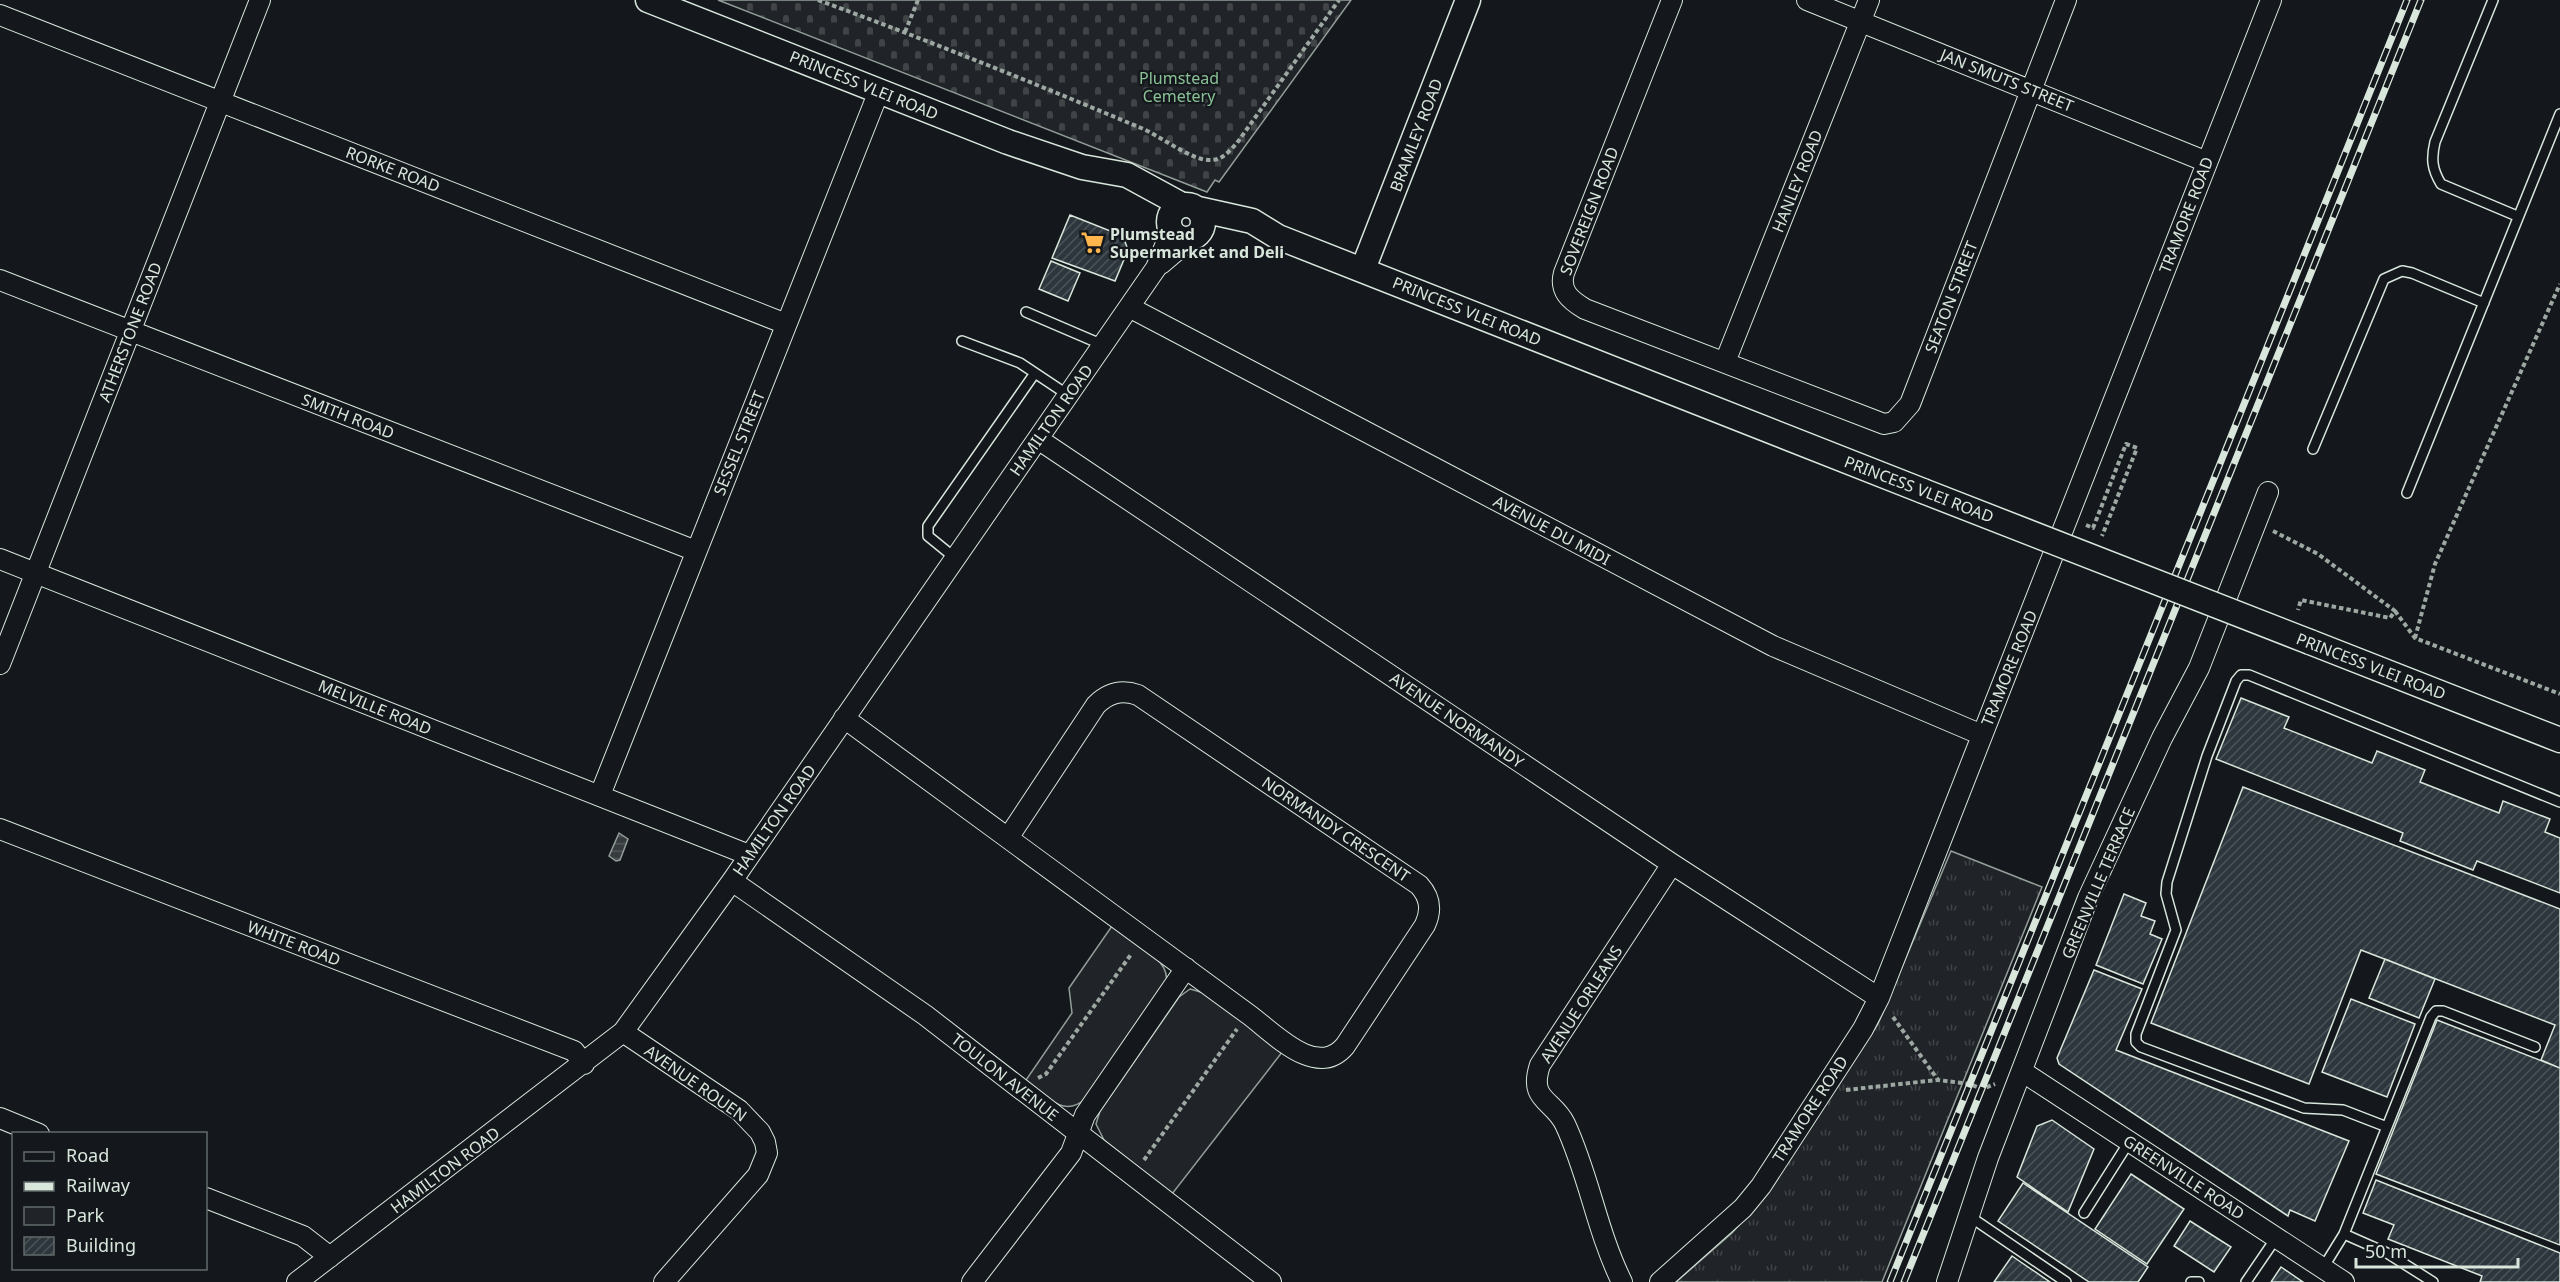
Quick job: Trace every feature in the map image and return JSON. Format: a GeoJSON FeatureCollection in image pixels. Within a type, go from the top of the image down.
{"type":"FeatureCollection","features":[{"type":"Feature","properties":{"kind":"street","name":"ATHERSTONE ROAD"},"geometry":{"type":"LineString","coordinates":[[0,664],[260,0]]}},
{"type":"Feature","properties":{"kind":"street","name":"PRINCESS VLEI ROAD"},"geometry":{"type":"LineString","coordinates":[[648,0],[1008,142],[1082,167],[1127,176],[1185,224],[1278,237],[2560,740]]}},
{"type":"Feature","properties":{"kind":"street","name":"BRAMLEY ROAD"},"geometry":{"type":"LineString","coordinates":[[1363,269],[1468,0]]}},
{"type":"Feature","properties":{"kind":"street","name":"SOVEREIGN ROAD"},"geometry":{"type":"LineString","coordinates":[[1672,0],[1561,283],[1566,294],[1585,309],[1725,363]]}},
{"type":"Feature","properties":{"kind":"street","name":"JAN SMUTS STREET"},"geometry":{"type":"LineString","coordinates":[[1807,0],[2207,162]]}},
{"type":"Feature","properties":{"kind":"street","name":"HANLEY ROAD"},"geometry":{"type":"LineString","coordinates":[[1725,363],[1869,0]]}},
{"type":"Feature","properties":{"kind":"street","name":"SEATON STREET"},"geometry":{"type":"LineString","coordinates":[[1725,363],[1872,421],[1884,424],[1894,422],[1903,414],[1910,404],[2066,0]]}},
{"type":"Feature","properties":{"kind":"street","name":"TRAMORE ROAD"},"geometry":{"type":"LineString","coordinates":[[1660,1282],[1743,1208],[1761,1186],[1863,1029],[1879,998],[2271,0]]}},
{"type":"Feature","properties":{"kind":"street","name":"RORKE ROAD"},"geometry":{"type":"LineString","coordinates":[[0,15],[786,324]]}},
{"type":"Feature","properties":{"kind":"street","name":"SESSEL STREET"},"geometry":{"type":"LineString","coordinates":[[600,795],[879,91]]}},
{"type":"Feature","properties":{"kind":"street","name":"HAMILTON ROAD"},"geometry":{"type":"LineString","coordinates":[[297,1282],[623,1032],[750,855],[1185,224]]}},
{"type":"Feature","properties":{"kind":"street","name":"SMITH ROAD"},"geometry":{"type":"LineString","coordinates":[[0,280],[696,551]]}},
{"type":"Feature","properties":{"kind":"street","name":"AVENUE DU MIDI"},"geometry":{"type":"LineString","coordinates":[[1129,307],[1773,646],[1982,735]]}},
{"type":"Feature","properties":{"kind":"street","name":"AVENUE NORMANDY"},"geometry":{"type":"LineString","coordinates":[[1038,439],[1672,864],[1879,998]]}},
{"type":"Feature","properties":{"kind":"street","name":"GREENVILLE TERRACE"},"geometry":{"type":"LineString","coordinates":[[1947,1282],[1988,1158],[2088,898],[2162,738],[2199,668],[2268,492]]}},
{"type":"Feature","properties":{"kind":"street","name":"MELVILLE ROAD"},"geometry":{"type":"LineString","coordinates":[[0,559],[750,855]]}},
{"type":"Feature","properties":{"kind":"street","name":"NORMANDY CRESCENT"},"geometry":{"type":"LineString","coordinates":[[844,718],[1248,1014],[1309,1057],[1325,1059],[1340,1052],[1425,925],[1430,910],[1424,890],[1137,694],[1130,692],[1114,693],[1096,705],[1008,838]]}},
{"type":"Feature","properties":{"kind":"street","name":"WHITE ROAD"},"geometry":{"type":"LineString","coordinates":[[0,829],[574,1051],[584,1064]]}},
{"type":"Feature","properties":{"kind":"street","name":"AVENUE ORLEANS"},"geometry":{"type":"LineString","coordinates":[[1622,1282],[1565,1126],[1543,1101],[1537,1086],[1537,1076],[1540,1065],[1672,864]]}},
{"type":"Feature","properties":{"kind":"street","name":"TOULON AVENUE"},"geometry":{"type":"LineString","coordinates":[[732,880],[925,1015],[1270,1282]]}},
{"type":"Feature","properties":{"kind":"street"},"geometry":{"type":"LineString","coordinates":[[972,1282],[1071,1153],[1085,1115],[1186,968]]}},
{"type":"Feature","properties":{"kind":"street","name":"AVENUE ROUEN"},"geometry":{"type":"LineString","coordinates":[[623,1032],[751,1120],[765,1142],[767,1153],[758,1175],[664,1282]]}},
{"type":"Feature","properties":{"kind":"street","name":"GREENVILLE ROAD"},"geometry":{"type":"LineString","coordinates":[[2023,1072],[2344,1282]]}},
{"type":"Feature","properties":{"kind":"street"},"geometry":{"type":"LineString","coordinates":[[0,1118],[34,1132]]}},
{"type":"Feature","properties":{"kind":"street"},"geometry":{"type":"LineString","coordinates":[[207,1198],[303,1236],[330,1257]]}},
{"type":"Feature","properties":{"kind":"lane"},"geometry":{"type":"LineString","coordinates":[[2493,0],[2435,142],[2431,159],[2435,174],[2441,184],[2517,216]]}},
{"type":"Feature","properties":{"kind":"lane"},"geometry":{"type":"LineString","coordinates":[[2407,493],[2560,114]]}},
{"type":"Feature","properties":{"kind":"lane"},"geometry":{"type":"LineString","coordinates":[[2313,449],[2384,279],[2392,273],[2412,273],[2484,303]]}},
{"type":"Feature","properties":{"kind":"lane"},"geometry":{"type":"LineString","coordinates":[[1026,312],[1103,345]]}},
{"type":"Feature","properties":{"kind":"lane"},"geometry":{"type":"LineString","coordinates":[[962,341],[1020,363],[1068,395]]}},
{"type":"Feature","properties":{"kind":"lane"},"geometry":{"type":"LineString","coordinates":[[955,558],[930,539],[927,529],[1035,373]]}},
{"type":"Feature","properties":{"kind":"lane"},"geometry":{"type":"LineString","coordinates":[[2387,1127],[2343,1110],[2304,1108],[2141,1047],[2136,1042],[2136,1034],[2176,930],[2166,894],[2167,882],[2207,756],[2236,681],[2241,675],[2249,675],[2560,802]]}},
{"type":"Feature","properties":{"kind":"lane"},"geometry":{"type":"LineString","coordinates":[[2323,1268],[2344,1234],[2431,1017],[2436,1011],[2443,1011],[2535,1047]]}},
{"type":"Feature","properties":{"kind":"lane"},"geometry":{"type":"LineString","coordinates":[[2084,1213],[2129,1142]]}},
{"type":"Feature","properties":{"kind":"lane"},"geometry":{"type":"LineString","coordinates":[[1969,1216],[2066,1282]]}},
{"type":"Feature","properties":{"kind":"lane"},"geometry":{"type":"LineString","coordinates":[[2344,1234],[2387,1253],[2433,1282]]}},
{"type":"Feature","properties":{"kind":"lane"},"geometry":{"type":"LineString","coordinates":[[2246,1282],[2276,1238]]}},
{"type":"Feature","properties":{"kind":"lane"},"geometry":{"type":"LineString","coordinates":[[2191,1282],[2199,1282]]}},
{"type":"Feature","properties":{"kind":"path"},"geometry":{"type":"LineString","coordinates":[[818,0],[905,32],[1141,128],[1191,154],[1211,160],[1227,154],[1237,143],[1339,0]]}},
{"type":"Feature","properties":{"kind":"path"},"geometry":{"type":"LineString","coordinates":[[905,32],[918,0]]}},
{"type":"Feature","properties":{"kind":"path"},"geometry":{"type":"LineString","coordinates":[[2415,638],[2435,564],[2560,284]]}},
{"type":"Feature","properties":{"kind":"path"},"geometry":{"type":"LineString","coordinates":[[2097,519],[2126,444],[2137,448],[2102,536]]}},
{"type":"Feature","properties":{"kind":"path"},"geometry":{"type":"LineString","coordinates":[[2256,523],[2318,554],[2395,610],[2415,638],[2560,694]]}},
{"type":"Feature","properties":{"kind":"path"},"geometry":{"type":"LineString","coordinates":[[2298,610],[2301,600],[2390,618],[2395,610]]}},
{"type":"Feature","properties":{"kind":"path"},"geometry":{"type":"LineString","coordinates":[[1019,1088],[1046,1074],[1143,937]]}},
{"type":"Feature","properties":{"kind":"path"},"geometry":{"type":"LineString","coordinates":[[1879,998],[1938,1080]]}},
{"type":"Feature","properties":{"kind":"path"},"geometry":{"type":"LineString","coordinates":[[1133,1176],[1248,1014]]}},
{"type":"Feature","properties":{"kind":"path"},"geometry":{"type":"LineString","coordinates":[[1821,1093],[1938,1080],[1970,1084],[1982,1089],[2023,1072]]}},
{"type":"Feature","properties":{"kind":"green space","name":"Plumstead Cemetery"},"geometry":{"type":"Polygon","coordinates":[[[718,0],[1351,0],[1219,182],[1215,180],[1207,192],[718,0]]]}},
{"type":"Feature","properties":{"kind":"green space"},"geometry":{"type":"Polygon","coordinates":[[[1951,851],[2042,887],[1882,1282],[1676,1282],[1732,1233],[1762,1199],[1878,1024],[1951,851]]]}},
{"type":"Feature","properties":{"kind":"green space"},"geometry":{"type":"Polygon","coordinates":[[[1112,926],[1156,958],[1166,974],[1166,983],[1085,1099],[1069,1106],[1061,1105],[1026,1080],[1072,1013],[1069,988],[1112,926]]]}},
{"type":"Feature","properties":{"kind":"green space"},"geometry":{"type":"Polygon","coordinates":[[[1190,989],[1204,993],[1283,1051],[1172,1194],[1104,1140],[1096,1124],[1100,1111],[1179,997],[1190,989]]]}},
{"type":"Feature","properties":{"kind":"shaded area"},"geometry":{"type":"Polygon","coordinates":[[[619,833],[628,839],[620,860],[616,861],[609,856],[619,833]]]}},
{"type":"Feature","properties":{"kind":"building","name":"Plumstead Supermarket and Deli"},"geometry":{"type":"Polygon","coordinates":[[[1070,215],[1123,236],[1128,250],[1115,281],[1052,258],[1070,215]]]}},
{"type":"Feature","properties":{"kind":"building"},"geometry":{"type":"Polygon","coordinates":[[[1051,261],[1080,273],[1068,301],[1039,289],[1051,261]]]}},
{"type":"Feature","properties":{"kind":"building"},"geometry":{"type":"Polygon","coordinates":[[[2241,698],[2289,717],[2284,728],[2372,763],[2377,751],[2425,770],[2420,782],[2499,813],[2503,801],[2550,819],[2545,832],[2560,838],[2560,893],[2477,861],[2473,870],[2400,841],[2403,833],[2216,759],[2241,698]]]}},
{"type":"Feature","properties":{"kind":"building"},"geometry":{"type":"Polygon","coordinates":[[[2243,787],[2560,909],[2560,1068],[2541,1060],[2555,1025],[2361,950],[2309,1084],[2151,1023],[2243,787]]]}},
{"type":"Feature","properties":{"kind":"building"},"geometry":{"type":"Polygon","coordinates":[[[2124,894],[2146,903],[2141,916],[2155,921],[2150,934],[2162,939],[2143,984],[2096,965],[2124,894]]]}},
{"type":"Feature","properties":{"kind":"building"},"geometry":{"type":"Polygon","coordinates":[[[2385,959],[2435,979],[2419,1018],[2369,998],[2385,959]]]}},
{"type":"Feature","properties":{"kind":"building"},"geometry":{"type":"Polygon","coordinates":[[[2094,970],[2142,989],[2116,1050],[2349,1141],[2315,1221],[2290,1210],[2288,1216],[2059,1064],[2057,1058],[2094,970]]]}},
{"type":"Feature","properties":{"kind":"building"},"geometry":{"type":"Polygon","coordinates":[[[2351,999],[2415,1024],[2387,1097],[2322,1072],[2351,999]]]}},
{"type":"Feature","properties":{"kind":"building"},"geometry":{"type":"Polygon","coordinates":[[[2437,1020],[2560,1068],[2560,1245],[2376,1174],[2437,1020]]]}},
{"type":"Feature","properties":{"kind":"building"},"geometry":{"type":"Polygon","coordinates":[[[2052,1120],[2094,1149],[2068,1212],[2017,1177],[2037,1126],[2052,1120]]]}},
{"type":"Feature","properties":{"kind":"building"},"geometry":{"type":"Polygon","coordinates":[[[2131,1174],[2184,1209],[2147,1264],[2095,1229],[2131,1174]]]}},
{"type":"Feature","properties":{"kind":"building"},"geometry":{"type":"Polygon","coordinates":[[[2376,1180],[2560,1253],[2560,1282],[2480,1282],[2482,1276],[2388,1239],[2394,1225],[2363,1213],[2376,1180]]]}},
{"type":"Feature","properties":{"kind":"building"},"geometry":{"type":"Polygon","coordinates":[[[2023,1183],[2148,1267],[2138,1282],[2089,1282],[1998,1221],[2023,1183]]]}},
{"type":"Feature","properties":{"kind":"building"},"geometry":{"type":"Polygon","coordinates":[[[2190,1221],[2231,1247],[2214,1272],[2174,1246],[2190,1221]]]}},
{"type":"Feature","properties":{"kind":"building"},"geometry":{"type":"Polygon","coordinates":[[[2012,1256],[2050,1282],[1994,1282],[2012,1256]]]}},
{"type":"Feature","properties":{"kind":"building"},"geometry":{"type":"Polygon","coordinates":[[[2281,1267],[2303,1282],[2271,1282],[2281,1267]]]}},
{"type":"Feature","properties":{"kind":"railway"},"geometry":{"type":"LineString","coordinates":[[1890,1282],[2407,0]]}},
{"type":"Feature","properties":{"kind":"railway"},"geometry":{"type":"LineString","coordinates":[[1904,1282],[2421,0]]}},
{"type":"Feature","properties":{"kind":"place","name":"Plumstead Supermarket and Deli"},"geometry":{"type":"Point","coordinates":[1092,243]}}]}
